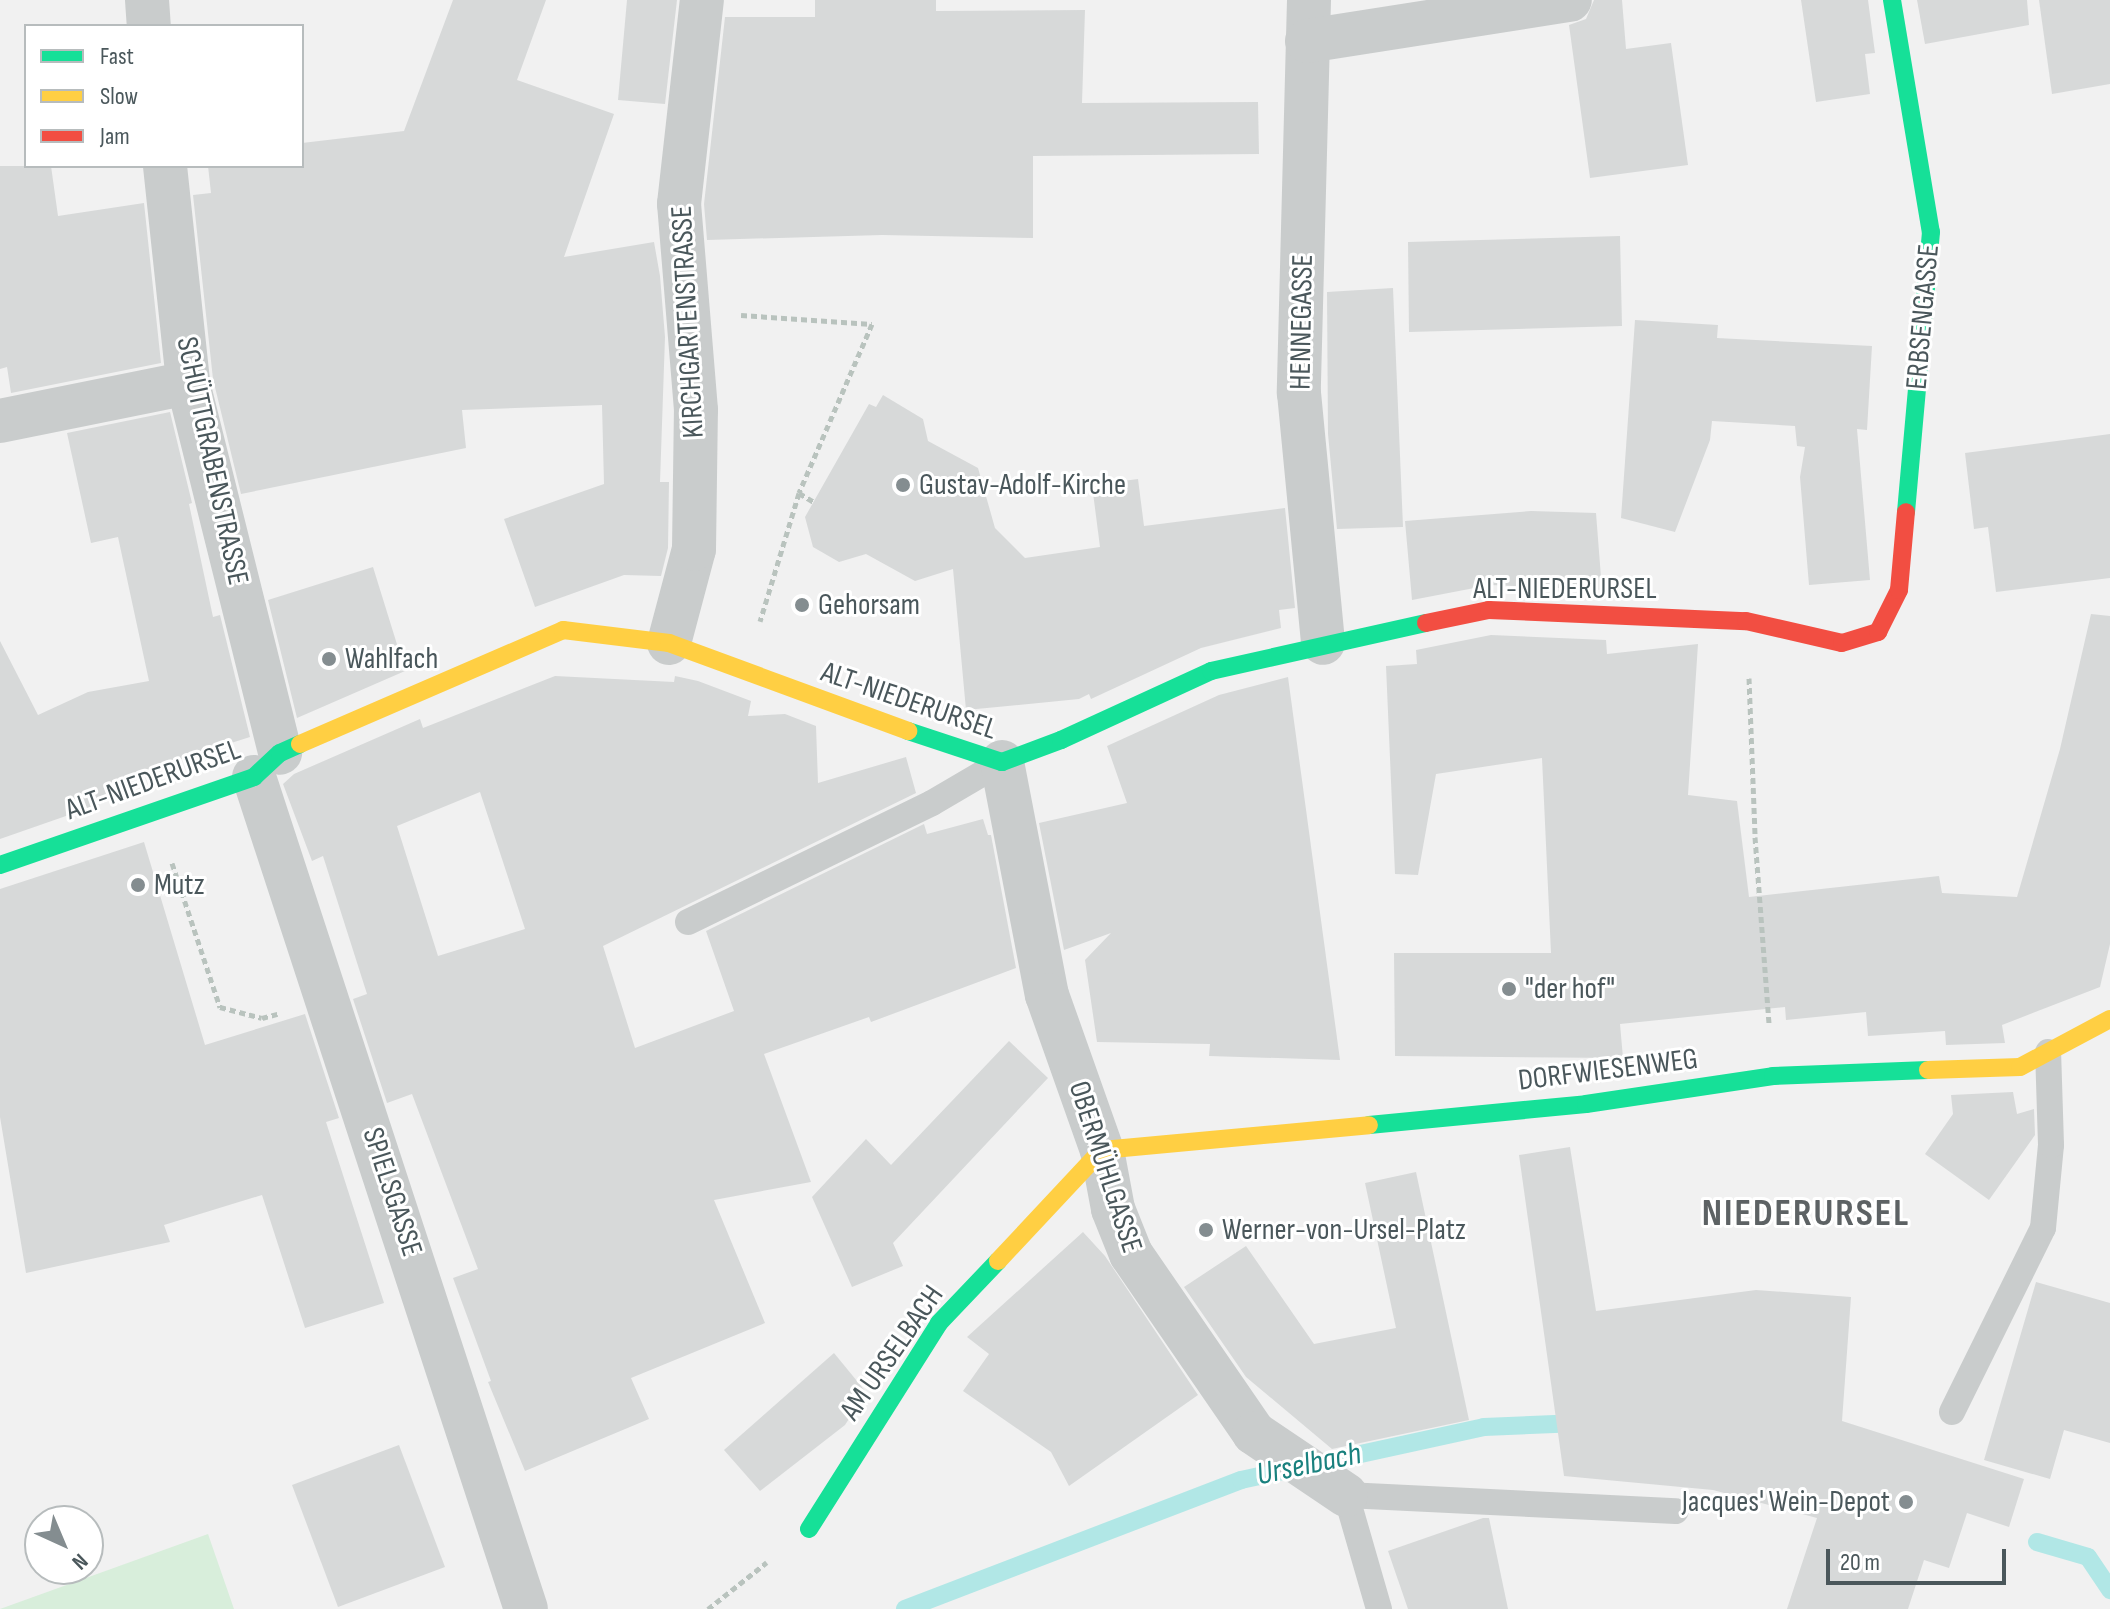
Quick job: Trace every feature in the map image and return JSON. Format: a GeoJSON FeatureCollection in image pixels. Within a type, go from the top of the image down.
{"type":"FeatureCollection","features":[{"type":"Feature","properties":{"kind":"street"},"geometry":{"type":"LineString","coordinates":[[147,0],[149,24]]}},
{"type":"Feature","properties":{"kind":"street","name":"KIRCHGARTENSTRASSE"},"geometry":{"type":"LineString","coordinates":[[669,643],[694,549],[696,410],[679,204],[702,0]]}},
{"type":"Feature","properties":{"kind":"street"},"geometry":{"type":"LineString","coordinates":[[1308,20],[1570,0]]}},
{"type":"Feature","properties":{"kind":"street","name":"ERBSENGASSE"},"geometry":{"type":"LineString","coordinates":[[1878,632],[1899,590],[1931,232],[1892,0]]}},
{"type":"Feature","properties":{"kind":"street","name":"HENNEGASSE"},"geometry":{"type":"LineString","coordinates":[[1308,20],[1299,393],[1323,643]]}},
{"type":"Feature","properties":{"kind":"street","name":"SCHÜTTGRABENSTRASSE"},"geometry":{"type":"LineString","coordinates":[[165,168],[188,383],[267,765]]}},
{"type":"Feature","properties":{"kind":"street"},"geometry":{"type":"LineString","coordinates":[[0,421],[188,383]]}},
{"type":"Feature","properties":{"kind":"street","name":"ALT-NIEDERURSEL"},"geometry":{"type":"LineString","coordinates":[[0,865],[267,765],[563,630],[669,643],[844,710],[1002,762],[1061,740],[1211,671],[1323,643],[1489,610],[1746,621],[1842,643],[1878,632]]}},
{"type":"Feature","properties":{"kind":"street","name":"OBERMÜHLGASSE"},"geometry":{"type":"LineString","coordinates":[[1002,762],[1047,995],[1102,1150],[1113,1209],[1131,1254],[1254,1433],[1346,1495]]}},
{"type":"Feature","properties":{"kind":"street","name":"SPIELSGASSE"},"geometry":{"type":"LineString","coordinates":[[267,765],[526,1609]]}},
{"type":"Feature","properties":{"kind":"street","name":"DORFWIESENWEG"},"geometry":{"type":"LineString","coordinates":[[1102,1150],[1586,1104],[1773,1076],[2020,1067],[2110,1019]]}},
{"type":"Feature","properties":{"kind":"street","name":"AM URSELBACH"},"geometry":{"type":"LineString","coordinates":[[809,1529],[939,1323],[1102,1150]]}},
{"type":"Feature","properties":{"kind":"lane"},"geometry":{"type":"LineString","coordinates":[[688,922],[932,803],[1002,762]]}},
{"type":"Feature","properties":{"kind":"lane"},"geometry":{"type":"LineString","coordinates":[[1952,1412],[2043,1228],[2051,1145],[2048,1052]]}},
{"type":"Feature","properties":{"kind":"lane"},"geometry":{"type":"LineString","coordinates":[[1379,1609],[1346,1495],[1676,1511]]}},
{"type":"Feature","properties":{"kind":"path"},"geometry":{"type":"LineString","coordinates":[[688,312],[872,324],[799,493],[766,609]]}},
{"type":"Feature","properties":{"kind":"path"},"geometry":{"type":"LineString","coordinates":[[799,493],[814,502]]}},
{"type":"Feature","properties":{"kind":"path"},"geometry":{"type":"LineString","coordinates":[[1746,621],[1755,837],[1773,1076]]}},
{"type":"Feature","properties":{"kind":"path"},"geometry":{"type":"LineString","coordinates":[[170,858],[220,1007],[262,1018]]}},
{"type":"Feature","properties":{"kind":"path"},"geometry":{"type":"LineString","coordinates":[[708,1609],[809,1529]]}},
{"type":"Feature","properties":{"kind":"green space"},"geometry":{"type":"Polygon","coordinates":[[[208,1534],[234,1609],[0,1609],[67,1585],[104,1585],[104,1572],[208,1534]]]}},
{"type":"Feature","properties":{"kind":"building"},"geometry":{"type":"Polygon","coordinates":[[[453,0],[546,0],[517,80],[614,114],[564,257],[654,242],[665,337],[660,482],[669,482],[668,548],[661,576],[624,575],[535,607],[504,519],[604,484],[602,405],[462,410],[466,448],[241,494],[213,379],[193,195],[211,193],[208,168],[304,168],[304,143],[404,131],[453,0]]]}},
{"type":"Feature","properties":{"kind":"building"},"geometry":{"type":"Polygon","coordinates":[[[627,0],[677,0],[665,104],[618,100],[627,0]]]}},
{"type":"Feature","properties":{"kind":"building"},"geometry":{"type":"Polygon","coordinates":[[[815,0],[936,0],[936,11],[1085,10],[1082,103],[1258,102],[1259,154],[1033,156],[1033,238],[882,235],[707,240],[704,204],[725,17],[815,17],[815,0]]]}},
{"type":"Feature","properties":{"kind":"building"},"geometry":{"type":"Polygon","coordinates":[[[1594,0],[1622,0],[1626,49],[1671,43],[1688,165],[1590,178],[1569,25],[1586,19],[1594,0]]]}},
{"type":"Feature","properties":{"kind":"building"},"geometry":{"type":"Polygon","coordinates":[[[1801,0],[1868,0],[1875,53],[1865,54],[1870,94],[1816,102],[1801,0]]]}},
{"type":"Feature","properties":{"kind":"building"},"geometry":{"type":"Polygon","coordinates":[[[1917,0],[2027,0],[2029,25],[1925,44],[1917,0]]]}},
{"type":"Feature","properties":{"kind":"building"},"geometry":{"type":"Polygon","coordinates":[[[2039,0],[2110,0],[2110,84],[2052,94],[2039,0]]]}},
{"type":"Feature","properties":{"kind":"building"},"geometry":{"type":"Polygon","coordinates":[[[0,166],[51,168],[58,216],[144,203],[161,363],[11,393],[7,367],[0,369],[0,166]]]}},
{"type":"Feature","properties":{"kind":"building"},"geometry":{"type":"Polygon","coordinates":[[[1620,236],[1622,326],[1409,332],[1408,242],[1620,236]]]}},
{"type":"Feature","properties":{"kind":"building"},"geometry":{"type":"Polygon","coordinates":[[[1393,288],[1403,527],[1337,529],[1328,434],[1327,292],[1393,288]]]}},
{"type":"Feature","properties":{"kind":"building"},"geometry":{"type":"Polygon","coordinates":[[[1635,320],[1718,325],[1717,338],[1872,346],[1867,430],[1857,429],[1870,580],[1809,585],[1800,477],[1805,447],[1797,446],[1795,426],[1712,421],[1710,440],[1675,532],[1621,518],[1635,320]]]}},
{"type":"Feature","properties":{"kind":"building"},"geometry":{"type":"Polygon","coordinates":[[[883,395],[923,419],[928,441],[978,468],[995,528],[1025,558],[1100,547],[1092,485],[1138,479],[1144,526],[1285,508],[1295,608],[1279,610],[1281,628],[1201,648],[1091,699],[1089,694],[1079,699],[966,710],[953,569],[915,581],[866,554],[839,562],[813,547],[805,517],[869,404],[876,407],[883,395]]]}},
{"type":"Feature","properties":{"kind":"building"},"geometry":{"type":"Polygon","coordinates":[[[170,412],[192,503],[189,504],[213,617],[220,615],[250,737],[124,777],[129,794],[0,839],[0,641],[38,715],[88,692],[149,681],[118,537],[91,543],[67,433],[170,412]]]}},
{"type":"Feature","properties":{"kind":"building"},"geometry":{"type":"Polygon","coordinates":[[[2110,434],[2110,578],[1996,592],[1988,527],[1974,529],[1965,453],[2110,434]]]}},
{"type":"Feature","properties":{"kind":"building"},"geometry":{"type":"Polygon","coordinates":[[[1531,511],[1596,513],[1602,590],[1490,585],[1412,600],[1405,521],[1531,511]]]}},
{"type":"Feature","properties":{"kind":"building"},"geometry":{"type":"Polygon","coordinates":[[[373,567],[400,654],[363,668],[405,671],[297,718],[268,600],[373,567]]]}},
{"type":"Feature","properties":{"kind":"building"},"geometry":{"type":"Polygon","coordinates":[[[2091,614],[2110,616],[2110,944],[2100,987],[2002,1025],[2005,1043],[1946,1045],[1945,1031],[1868,1036],[1866,1012],[1786,1020],[1785,1007],[1620,1024],[1623,1058],[1395,1056],[1394,953],[1551,953],[1542,758],[1436,774],[1418,875],[1395,874],[1386,666],[1417,664],[1416,650],[1491,635],[1606,640],[1607,654],[1698,644],[1688,795],[1737,801],[1749,897],[1939,876],[1942,893],[2017,897],[2060,749],[2091,614]]]}},
{"type":"Feature","properties":{"kind":"building"},"geometry":{"type":"Polygon","coordinates":[[[555,676],[674,682],[675,676],[698,681],[751,701],[748,716],[785,714],[816,726],[818,783],[906,757],[916,793],[603,946],[635,1048],[734,1011],[706,931],[924,824],[927,834],[983,819],[988,835],[991,835],[1016,968],[871,1022],[869,1017],[764,1054],[811,1182],[714,1200],[765,1323],[631,1378],[649,1419],[525,1471],[488,1382],[491,1381],[453,1278],[478,1269],[412,1094],[387,1103],[353,999],[367,994],[323,856],[312,861],[283,784],[294,774],[420,719],[423,728],[555,676]],[[480,792],[397,826],[438,956],[525,929],[480,792]]]}},
{"type":"Feature","properties":{"kind":"building"},"geometry":{"type":"Polygon","coordinates":[[[1288,677],[1340,1060],[1209,1056],[1210,1044],[1097,1042],[1085,960],[1111,933],[1064,950],[1039,823],[1127,803],[1107,746],[1219,695],[1288,677]]]}},
{"type":"Feature","properties":{"kind":"building"},"geometry":{"type":"Polygon","coordinates":[[[144,842],[205,1045],[305,1014],[339,1118],[326,1122],[384,1303],[305,1328],[262,1195],[164,1225],[170,1242],[26,1273],[0,1117],[0,889],[144,842]]]}},
{"type":"Feature","properties":{"kind":"building"},"geometry":{"type":"Polygon","coordinates":[[[1009,1041],[1048,1078],[893,1243],[903,1266],[852,1287],[812,1197],[866,1139],[891,1165],[1009,1041]]]}},
{"type":"Feature","properties":{"kind":"building"},"geometry":{"type":"Polygon","coordinates":[[[2013,1092],[2017,1114],[2034,1109],[2035,1135],[1989,1200],[1925,1154],[1953,1114],[1951,1095],[2013,1092]]]}},
{"type":"Feature","properties":{"kind":"building"},"geometry":{"type":"Polygon","coordinates":[[[1570,1147],[1596,1311],[1756,1290],[1851,1297],[1842,1421],[2024,1479],[2009,1527],[1967,1513],[1949,1568],[1924,1560],[1908,1609],[1787,1609],[1817,1518],[1713,1490],[1564,1476],[1519,1155],[1570,1147]]]}},
{"type":"Feature","properties":{"kind":"building"},"geometry":{"type":"Polygon","coordinates":[[[1416,1172],[1469,1420],[1332,1449],[1246,1377],[1184,1287],[1246,1246],[1314,1344],[1396,1328],[1365,1183],[1416,1172]]]}},
{"type":"Feature","properties":{"kind":"building"},"geometry":{"type":"Polygon","coordinates":[[[1083,1232],[1105,1256],[1198,1395],[1069,1486],[1051,1452],[963,1391],[989,1354],[967,1337],[1083,1232]]]}},
{"type":"Feature","properties":{"kind":"building"},"geometry":{"type":"Polygon","coordinates":[[[2036,1282],[2110,1303],[2110,1443],[2064,1430],[2050,1479],[1984,1460],[2036,1282]]]}},
{"type":"Feature","properties":{"kind":"building"},"geometry":{"type":"Polygon","coordinates":[[[834,1353],[866,1392],[845,1425],[760,1491],[724,1450],[834,1353]]]}},
{"type":"Feature","properties":{"kind":"building"},"geometry":{"type":"Polygon","coordinates":[[[399,1445],[445,1567],[338,1607],[292,1485],[399,1445]]]}},
{"type":"Feature","properties":{"kind":"building"},"geometry":{"type":"Polygon","coordinates":[[[1489,1518],[1508,1609],[1408,1609],[1388,1551],[1489,1518]]]}},
{"type":"Feature","properties":{"kind":"waterway","name":"Urselbach"},"geometry":{"type":"LineString","coordinates":[[905,1609],[1241,1480],[1484,1427],[1579,1423]]}},
{"type":"Feature","properties":{"kind":"waterway","name":"Urselbach"},"geometry":{"type":"LineString","coordinates":[[2037,1542],[2088,1557],[2110,1590]]}},
{"type":"Feature","properties":{"kind":"traffic: fast"},"geometry":{"type":"LineString","coordinates":[[1892,0],[1931,232],[1906,512]]}},
{"type":"Feature","properties":{"kind":"traffic: fast"},"geometry":{"type":"LineString","coordinates":[[908,731],[1002,762],[1061,740],[1211,671],[1426,623]]}},
{"type":"Feature","properties":{"kind":"traffic: fast"},"geometry":{"type":"LineString","coordinates":[[0,865],[254,777],[280,753],[300,744]]}},
{"type":"Feature","properties":{"kind":"traffic: fast"},"geometry":{"type":"LineString","coordinates":[[1369,1125],[1586,1104],[1773,1076],[1928,1070]]}},
{"type":"Feature","properties":{"kind":"traffic: fast"},"geometry":{"type":"LineString","coordinates":[[809,1529],[939,1323],[998,1261]]}},
{"type":"Feature","properties":{"kind":"traffic: slow"},"geometry":{"type":"LineString","coordinates":[[300,744],[563,630],[669,643],[908,731]]}},
{"type":"Feature","properties":{"kind":"traffic: slow"},"geometry":{"type":"LineString","coordinates":[[1928,1070],[2020,1067],[2110,1019]]}},
{"type":"Feature","properties":{"kind":"traffic: slow"},"geometry":{"type":"LineString","coordinates":[[998,1261],[1102,1150],[1369,1125]]}},
{"type":"Feature","properties":{"kind":"traffic: jam"},"geometry":{"type":"LineString","coordinates":[[1426,623],[1489,610],[1746,621],[1842,643],[1878,632],[1899,590],[1906,512]]}},
{"type":"Feature","properties":{"kind":"place","name":"Gustav-Adolf-Kirche"},"geometry":{"type":"Point","coordinates":[903,485]}},
{"type":"Feature","properties":{"kind":"place","name":"Gehorsam"},"geometry":{"type":"Point","coordinates":[802,605]}},
{"type":"Feature","properties":{"kind":"place","name":"Wahlfach"},"geometry":{"type":"Point","coordinates":[329,659]}},
{"type":"Feature","properties":{"kind":"place","name":"Mutz"},"geometry":{"type":"Point","coordinates":[138,885]}},
{"type":"Feature","properties":{"kind":"place","name":"\"der hof\""},"geometry":{"type":"Point","coordinates":[1509,989]}},
{"type":"Feature","properties":{"kind":"place","name":"Werner-von-Ursel-Platz"},"geometry":{"type":"Point","coordinates":[1206,1230]}},
{"type":"Feature","properties":{"kind":"place","name":"Jacques' Wein-Depot"},"geometry":{"type":"Point","coordinates":[1906,1502]}},
{"type":"Feature","properties":{"kind":"district","name":"NIEDERURSEL"},"geometry":{"type":"Point","coordinates":[1806,1214]}}]}
